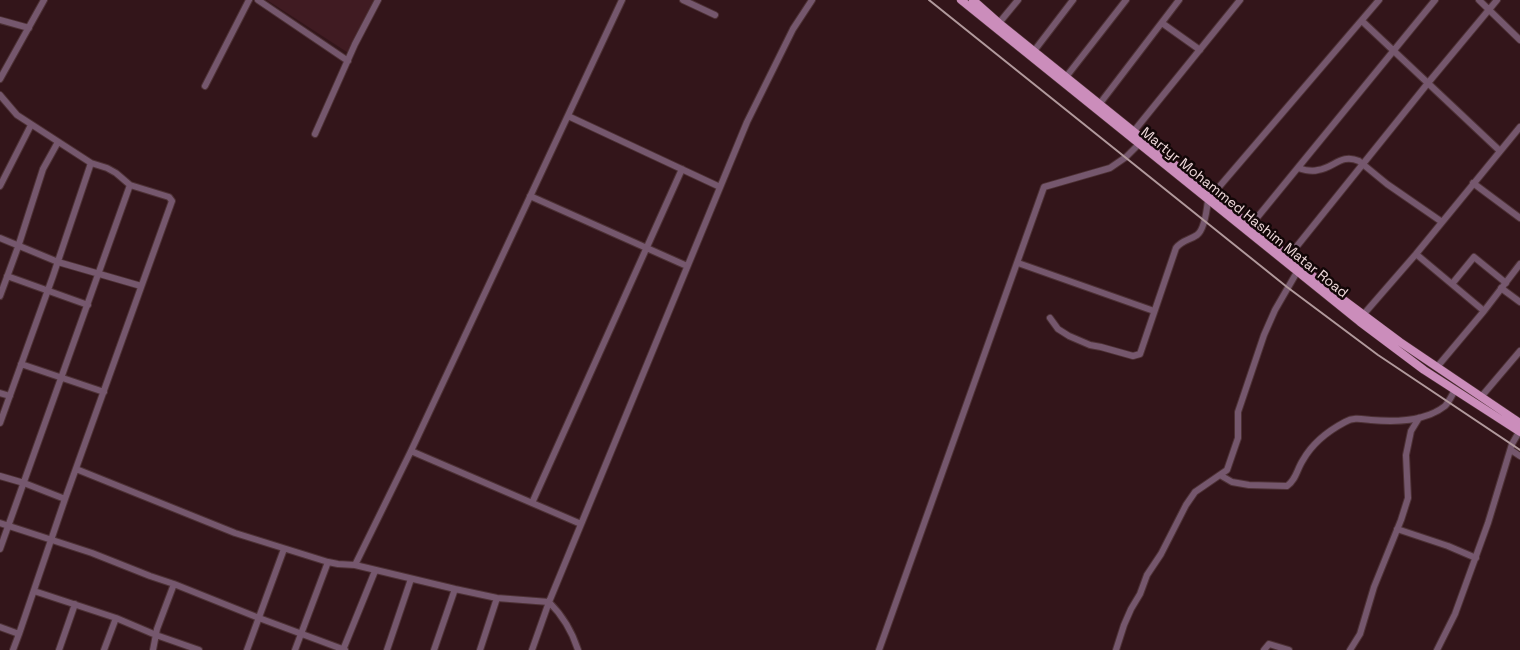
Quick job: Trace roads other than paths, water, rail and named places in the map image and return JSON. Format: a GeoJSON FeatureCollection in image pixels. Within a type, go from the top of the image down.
{"type":"FeatureCollection","features":[{"type":"Feature","properties":{"kind":"main road","name":"Martyr Mohammed Hashim Matar Road"},"geometry":{"type":"LineString","coordinates":[[960,0],[1098,106],[1134,131],[1297,272],[1397,350],[1520,432]]}},
{"type":"Feature","properties":{"kind":"main road","name":"Martyr Mohammed Hashim Matar Road"},"geometry":{"type":"LineString","coordinates":[[973,0],[1066,77],[1139,144],[1251,225],[1363,315],[1520,423]]}},
{"type":"Feature","properties":{"kind":"street"},"geometry":{"type":"LineString","coordinates":[[0,78],[44,0]]}},
{"type":"Feature","properties":{"kind":"street"},"geometry":{"type":"LineString","coordinates":[[205,86],[250,0]]}},
{"type":"Feature","properties":{"kind":"street"},"geometry":{"type":"LineString","coordinates":[[258,0],[348,61]]}},
{"type":"Feature","properties":{"kind":"street"},"geometry":{"type":"LineString","coordinates":[[315,134],[378,0]]}},
{"type":"Feature","properties":{"kind":"street"},"geometry":{"type":"LineString","coordinates":[[355,565],[622,0]]}},
{"type":"Feature","properties":{"kind":"street"},"geometry":{"type":"LineString","coordinates":[[683,0],[716,15]]}},
{"type":"Feature","properties":{"kind":"street"},"geometry":{"type":"LineString","coordinates":[[532,650],[549,602],[747,122],[793,29],[812,0]]}},
{"type":"Feature","properties":{"kind":"street"},"geometry":{"type":"LineString","coordinates":[[1000,23],[1018,0]]}},
{"type":"Feature","properties":{"kind":"street"},"geometry":{"type":"LineString","coordinates":[[1034,51],[1073,0]]}},
{"type":"Feature","properties":{"kind":"street"},"geometry":{"type":"LineString","coordinates":[[1066,77],[1126,0]]}},
{"type":"Feature","properties":{"kind":"street"},"geometry":{"type":"LineString","coordinates":[[1134,131],[1240,0]]}},
{"type":"Feature","properties":{"kind":"street"},"geometry":{"type":"LineString","coordinates":[[1050,318],[1058,330],[1090,346],[1101,347],[1133,356],[1140,354],[1176,248],[1180,242],[1198,234],[1202,228],[1211,197],[1378,0]]}},
{"type":"Feature","properties":{"kind":"street"},"geometry":{"type":"LineString","coordinates":[[1251,225],[1435,0]]}},
{"type":"Feature","properties":{"kind":"street"},"geometry":{"type":"LineString","coordinates":[[1479,0],[1520,40]]}},
{"type":"Feature","properties":{"kind":"street"},"geometry":{"type":"LineString","coordinates":[[1289,256],[1497,0]]}},
{"type":"Feature","properties":{"kind":"street"},"geometry":{"type":"LineString","coordinates":[[1098,106],[1176,1]]}},
{"type":"Feature","properties":{"kind":"street"},"geometry":{"type":"LineString","coordinates":[[0,20],[29,28]]}},
{"type":"Feature","properties":{"kind":"street"},"geometry":{"type":"LineString","coordinates":[[1362,21],[1500,151]]}},
{"type":"Feature","properties":{"kind":"street"},"geometry":{"type":"LineString","coordinates":[[1162,22],[1200,50]]}},
{"type":"Feature","properties":{"kind":"street"},"geometry":{"type":"LineString","coordinates":[[0,95],[17,115],[91,163],[116,173],[130,185],[169,196],[172,201],[13,650]]}},
{"type":"Feature","properties":{"kind":"street"},"geometry":{"type":"LineString","coordinates":[[568,116],[720,187]]}},
{"type":"Feature","properties":{"kind":"street"},"geometry":{"type":"LineString","coordinates":[[0,186],[31,125]]}},
{"type":"Feature","properties":{"kind":"street"},"geometry":{"type":"LineString","coordinates":[[1363,315],[1416,254],[1520,127]]}},
{"type":"Feature","properties":{"kind":"street"},"geometry":{"type":"LineString","coordinates":[[0,296],[43,169],[49,155],[58,142]]}},
{"type":"Feature","properties":{"kind":"street"},"geometry":{"type":"LineString","coordinates":[[879,650],[1044,187],[1110,168],[1126,157],[1139,144]]}},
{"type":"Feature","properties":{"kind":"street"},"geometry":{"type":"LineString","coordinates":[[1298,168],[1320,170],[1348,158],[1354,159],[1442,222]]}},
{"type":"Feature","properties":{"kind":"street"},"geometry":{"type":"LineString","coordinates":[[0,423],[58,262],[91,163]]}},
{"type":"Feature","properties":{"kind":"street"},"geometry":{"type":"LineString","coordinates":[[532,503],[682,169]]}},
{"type":"Feature","properties":{"kind":"street"},"geometry":{"type":"LineString","coordinates":[[1474,183],[1520,218]]}},
{"type":"Feature","properties":{"kind":"street"},"geometry":{"type":"LineString","coordinates":[[0,549],[130,185]]}},
{"type":"Feature","properties":{"kind":"street"},"geometry":{"type":"LineString","coordinates":[[530,196],[688,266]]}},
{"type":"Feature","properties":{"kind":"street"},"geometry":{"type":"LineString","coordinates":[[0,238],[58,262],[141,286]]}},
{"type":"Feature","properties":{"kind":"street"},"geometry":{"type":"LineString","coordinates":[[1416,254],[1484,311]]}},
{"type":"Feature","properties":{"kind":"street"},"geometry":{"type":"LineString","coordinates":[[1452,284],[1474,256],[1520,302]]}},
{"type":"Feature","properties":{"kind":"street"},"geometry":{"type":"LineString","coordinates":[[1018,263],[1154,311]]}},
{"type":"Feature","properties":{"kind":"street"},"geometry":{"type":"LineString","coordinates":[[1437,367],[1520,264]]}},
{"type":"Feature","properties":{"kind":"street"},"geometry":{"type":"LineString","coordinates":[[1116,650],[1124,625],[1140,594],[1147,575],[1161,554],[1186,505],[1195,492],[1227,470],[1238,438],[1238,412],[1264,335],[1275,310],[1297,272]]}},
{"type":"Feature","properties":{"kind":"street"},"geometry":{"type":"LineString","coordinates":[[7,276],[88,305]]}},
{"type":"Feature","properties":{"kind":"street"},"geometry":{"type":"LineString","coordinates":[[1481,397],[1520,351]]}},
{"type":"Feature","properties":{"kind":"street"},"geometry":{"type":"LineString","coordinates":[[21,364],[104,392]]}},
{"type":"Feature","properties":{"kind":"street"},"geometry":{"type":"LineString","coordinates":[[1220,475],[1232,482],[1249,486],[1287,486],[1292,483],[1308,452],[1324,434],[1346,421],[1359,418],[1389,421],[1418,418],[1433,413],[1446,405],[1455,390]]}},
{"type":"Feature","properties":{"kind":"street"},"geometry":{"type":"LineString","coordinates":[[0,393],[10,396]]}},
{"type":"Feature","properties":{"kind":"street"},"geometry":{"type":"LineString","coordinates":[[1350,650],[1360,634],[1374,587],[1408,498],[1406,455],[1411,431],[1418,418]]}},
{"type":"Feature","properties":{"kind":"street"},"geometry":{"type":"LineString","coordinates":[[1437,650],[1455,614],[1476,558],[1512,444],[1520,432]]}},
{"type":"Feature","properties":{"kind":"street"},"geometry":{"type":"LineString","coordinates":[[1511,450],[1520,456]]}},
{"type":"Feature","properties":{"kind":"street"},"geometry":{"type":"LineString","coordinates":[[410,451],[581,524]]}},
{"type":"Feature","properties":{"kind":"street"},"geometry":{"type":"LineString","coordinates":[[76,469],[235,532],[328,562],[355,565],[455,590],[497,598],[549,602],[562,615],[571,631],[578,650]]}},
{"type":"Feature","properties":{"kind":"street"},"geometry":{"type":"LineString","coordinates":[[0,476],[65,499]]}},
{"type":"Feature","properties":{"kind":"street"},"geometry":{"type":"LineString","coordinates":[[0,523],[92,553],[343,650],[375,570]]}},
{"type":"Feature","properties":{"kind":"street"},"geometry":{"type":"LineString","coordinates":[[1397,529],[1448,546],[1476,558]]}},
{"type":"Feature","properties":{"kind":"street"},"geometry":{"type":"LineString","coordinates":[[247,650],[284,549]]}},
{"type":"Feature","properties":{"kind":"street"},"geometry":{"type":"LineString","coordinates":[[295,650],[328,562]]}},
{"type":"Feature","properties":{"kind":"street"},"geometry":{"type":"LineString","coordinates":[[387,650],[411,578]]}},
{"type":"Feature","properties":{"kind":"street"},"geometry":{"type":"LineString","coordinates":[[153,650],[156,635],[174,584]]}},
{"type":"Feature","properties":{"kind":"street"},"geometry":{"type":"LineString","coordinates":[[434,650],[455,590]]}},
{"type":"Feature","properties":{"kind":"street"},"geometry":{"type":"LineString","coordinates":[[34,591],[116,618],[199,650]]}},
{"type":"Feature","properties":{"kind":"street"},"geometry":{"type":"LineString","coordinates":[[480,650],[497,598]]}},
{"type":"Feature","properties":{"kind":"street"},"geometry":{"type":"LineString","coordinates":[[61,649],[75,604]]}},
{"type":"Feature","properties":{"kind":"street"},"geometry":{"type":"LineString","coordinates":[[104,650],[116,618]]}},
{"type":"Feature","properties":{"kind":"street"},"geometry":{"type":"LineString","coordinates":[[0,627],[19,634]]}},
{"type":"Feature","properties":{"kind":"street"},"geometry":{"type":"LineString","coordinates":[[1264,650],[1269,644],[1289,650]]}},
{"type":"Feature","properties":{"kind":"railway"},"geometry":{"type":"LineString","coordinates":[[929,0],[1287,287],[1378,355],[1520,450]]}}]}
